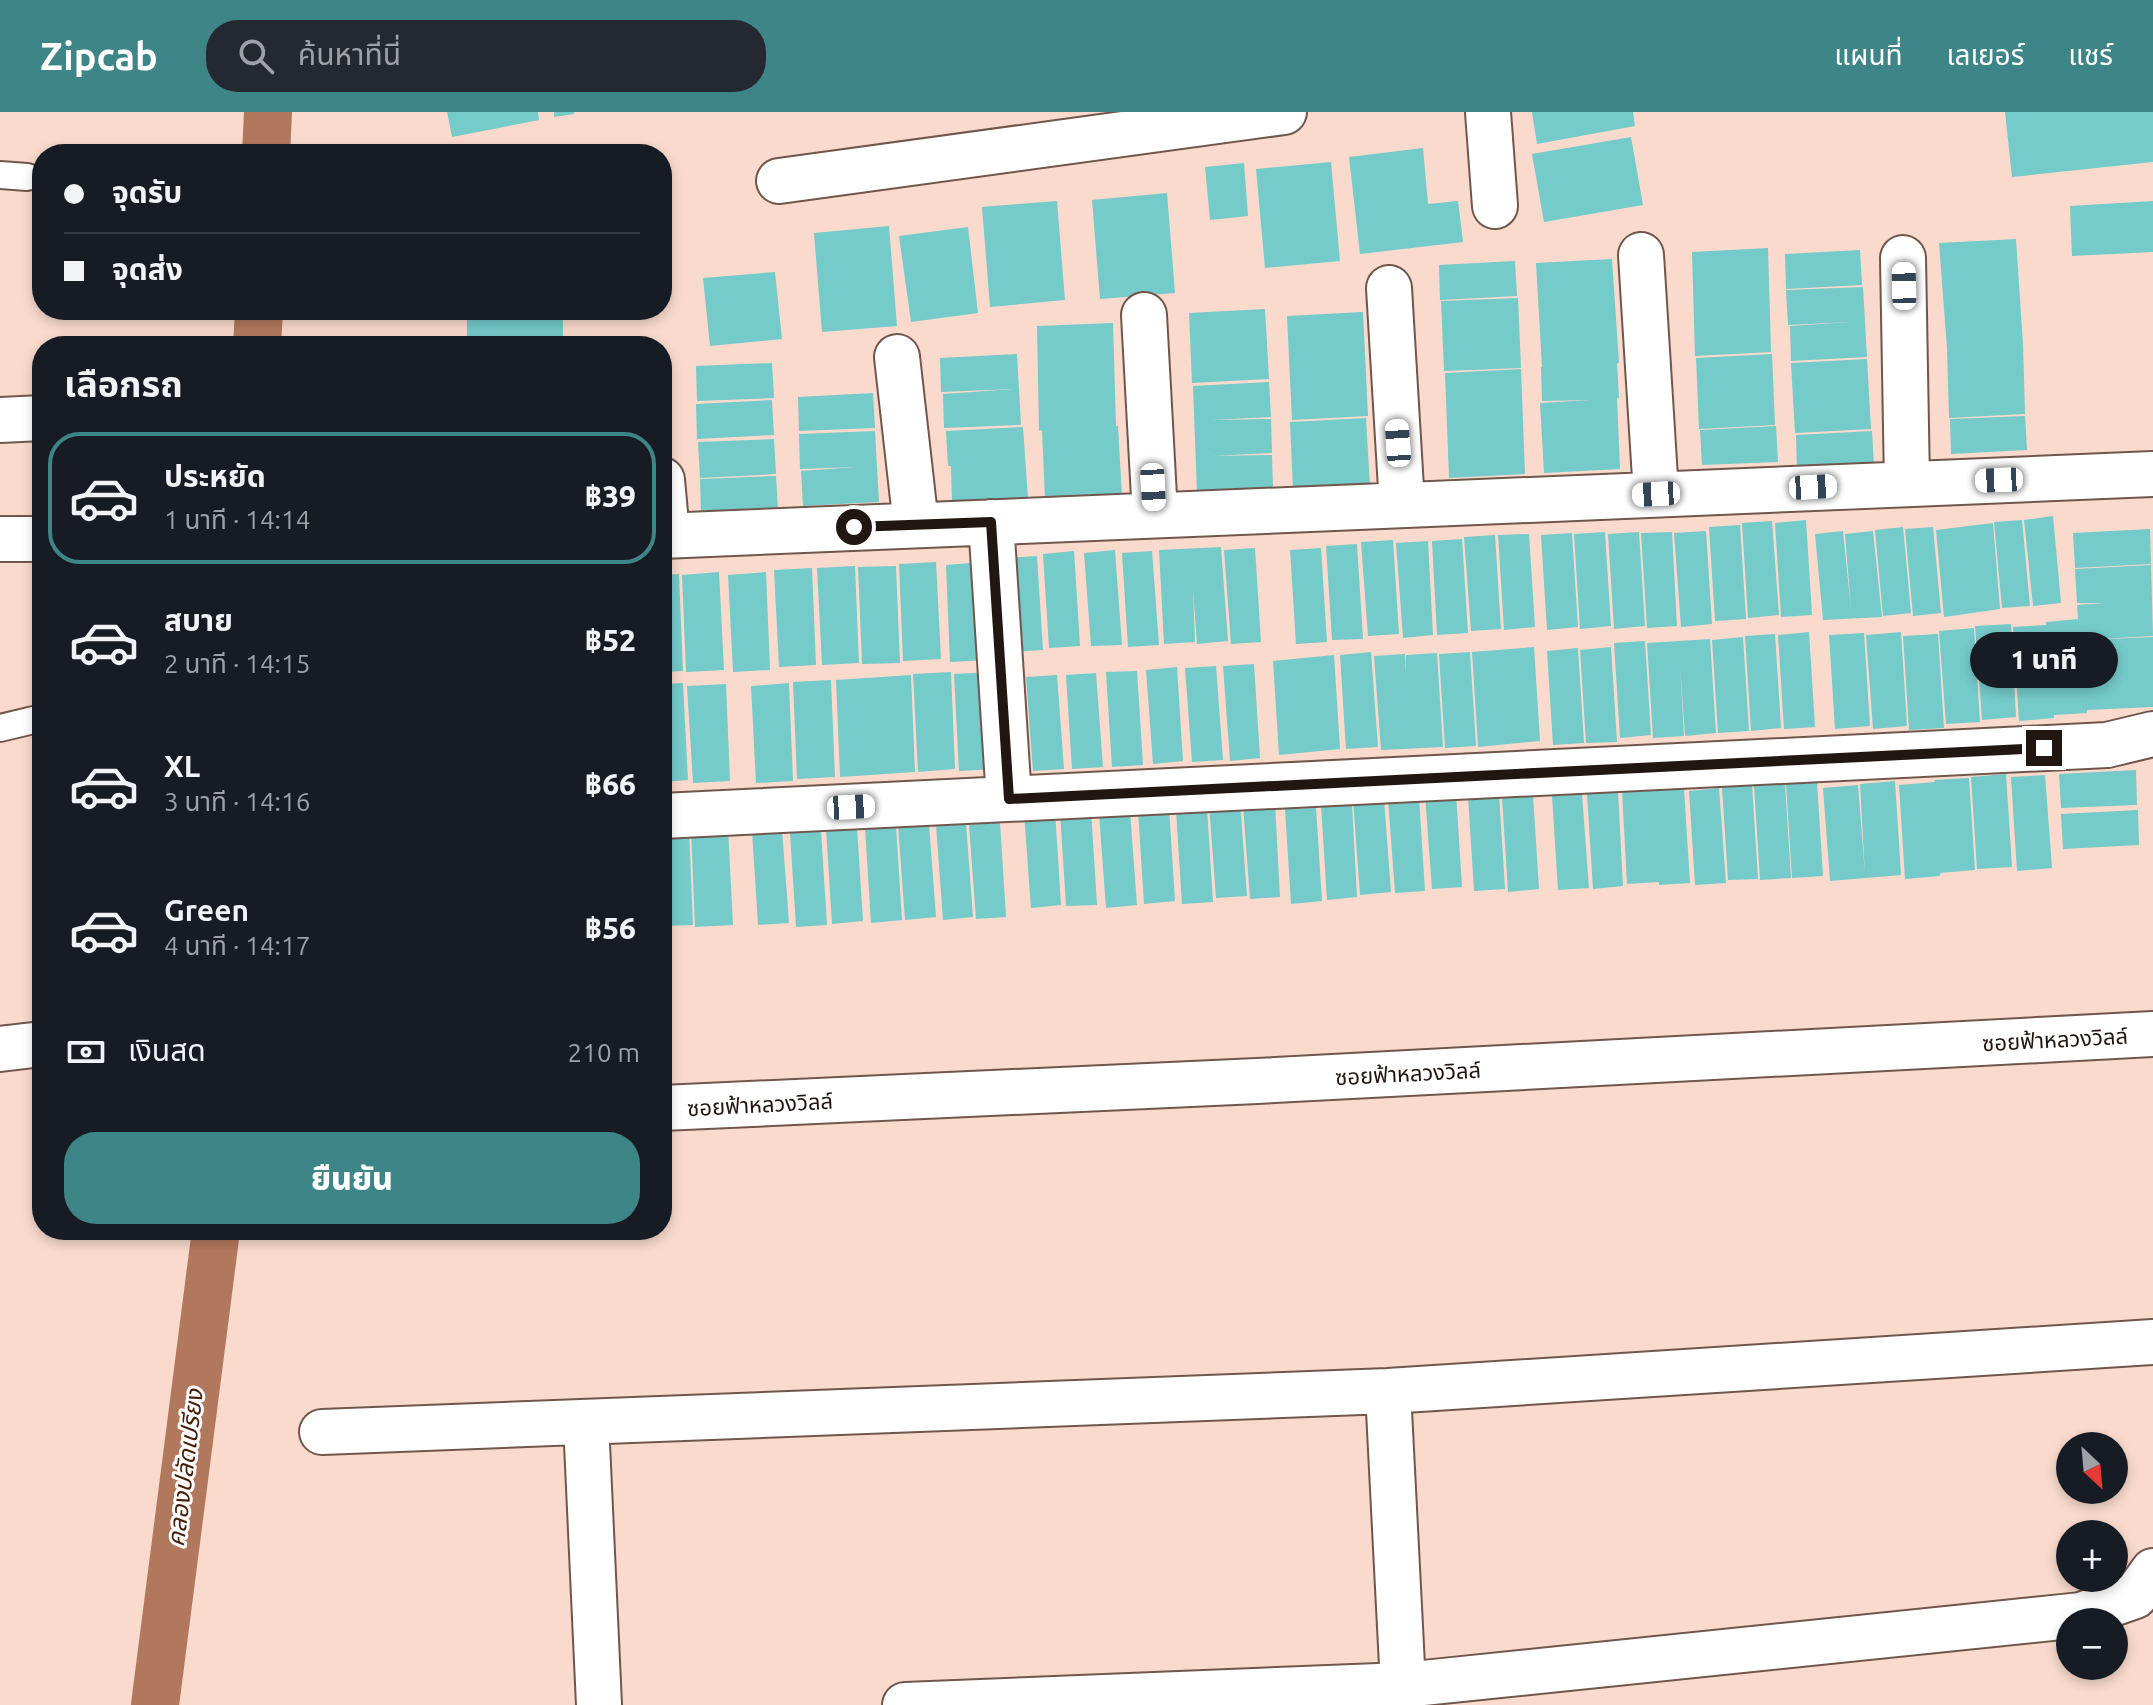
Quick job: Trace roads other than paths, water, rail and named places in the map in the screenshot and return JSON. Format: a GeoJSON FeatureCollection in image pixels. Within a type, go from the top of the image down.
{"type":"FeatureCollection","features":[{"type":"Feature","properties":{"kind":"street"},"geometry":{"type":"LineString","coordinates":[[779,181],[1284,112]]}},
{"type":"Feature","properties":{"kind":"street"},"geometry":{"type":"LineString","coordinates":[[1488,112],[1495,206]]}},
{"type":"Feature","properties":{"kind":"street"},"geometry":{"type":"LineString","coordinates":[[1641,255],[1656,494]]}},
{"type":"Feature","properties":{"kind":"street"},"geometry":{"type":"LineString","coordinates":[[1903,258],[1907,483]]}},
{"type":"Feature","properties":{"kind":"street"},"geometry":{"type":"LineString","coordinates":[[1389,288],[1402,505]]}},
{"type":"Feature","properties":{"kind":"street"},"geometry":{"type":"LineString","coordinates":[[1144,315],[1155,515]]}},
{"type":"Feature","properties":{"kind":"street"},"geometry":{"type":"LineString","coordinates":[[897,357],[916,525]]}},
{"type":"Feature","properties":{"kind":"street"},"geometry":{"type":"LineString","coordinates":[[0,420],[32,418]]}},
{"type":"Feature","properties":{"kind":"street"},"geometry":{"type":"LineString","coordinates":[[672,536],[2153,474]]}},
{"type":"Feature","properties":{"kind":"street"},"geometry":{"type":"LineString","coordinates":[[991,522],[1009,799]]}},
{"type":"Feature","properties":{"kind":"street"},"geometry":{"type":"LineString","coordinates":[[0,539],[32,539]]}},
{"type":"Feature","properties":{"kind":"street"},"geometry":{"type":"LineString","coordinates":[[672,816],[2107,745],[2153,734]]}},
{"type":"Feature","properties":{"kind":"street","name":"ซอยฟ้าหลวงวิลล์"},"geometry":{"type":"LineString","coordinates":[[672,1108],[1257,1081],[2153,1034]]}},
{"type":"Feature","properties":{"kind":"street"},"geometry":{"type":"LineString","coordinates":[[0,1049],[32,1045]]}},
{"type":"Feature","properties":{"kind":"street"},"geometry":{"type":"LineString","coordinates":[[322,1432],[1388,1391],[2153,1342]]}},
{"type":"Feature","properties":{"kind":"street"},"geometry":{"type":"LineString","coordinates":[[1388,1391],[1404,1695]]}},
{"type":"Feature","properties":{"kind":"street"},"geometry":{"type":"LineString","coordinates":[[586,1422],[599,1705]]}},
{"type":"Feature","properties":{"kind":"street"},"geometry":{"type":"LineString","coordinates":[[905,1705],[1404,1695],[2081,1615],[2135,1596],[2153,1571]]}},
{"type":"Feature","properties":{"kind":"lane"},"geometry":{"type":"LineString","coordinates":[[0,175],[27,177]]}},
{"type":"Feature","properties":{"kind":"lane"},"geometry":{"type":"LineString","coordinates":[[0,728],[32,720]]}},
{"type":"Feature","properties":{"kind":"waterway","name":"คลองปลัดเปรียง"},"geometry":{"type":"LineString","coordinates":[[266,144],[268,112]]}},
{"type":"Feature","properties":{"kind":"waterway","name":"คลองปลัดเปรียง"},"geometry":{"type":"LineString","coordinates":[[258,320],[258,336]]}},
{"type":"Feature","properties":{"kind":"waterway","name":"คลองปลัดเปรียง"},"geometry":{"type":"LineString","coordinates":[[155,1705],[215,1240]]}}]}
